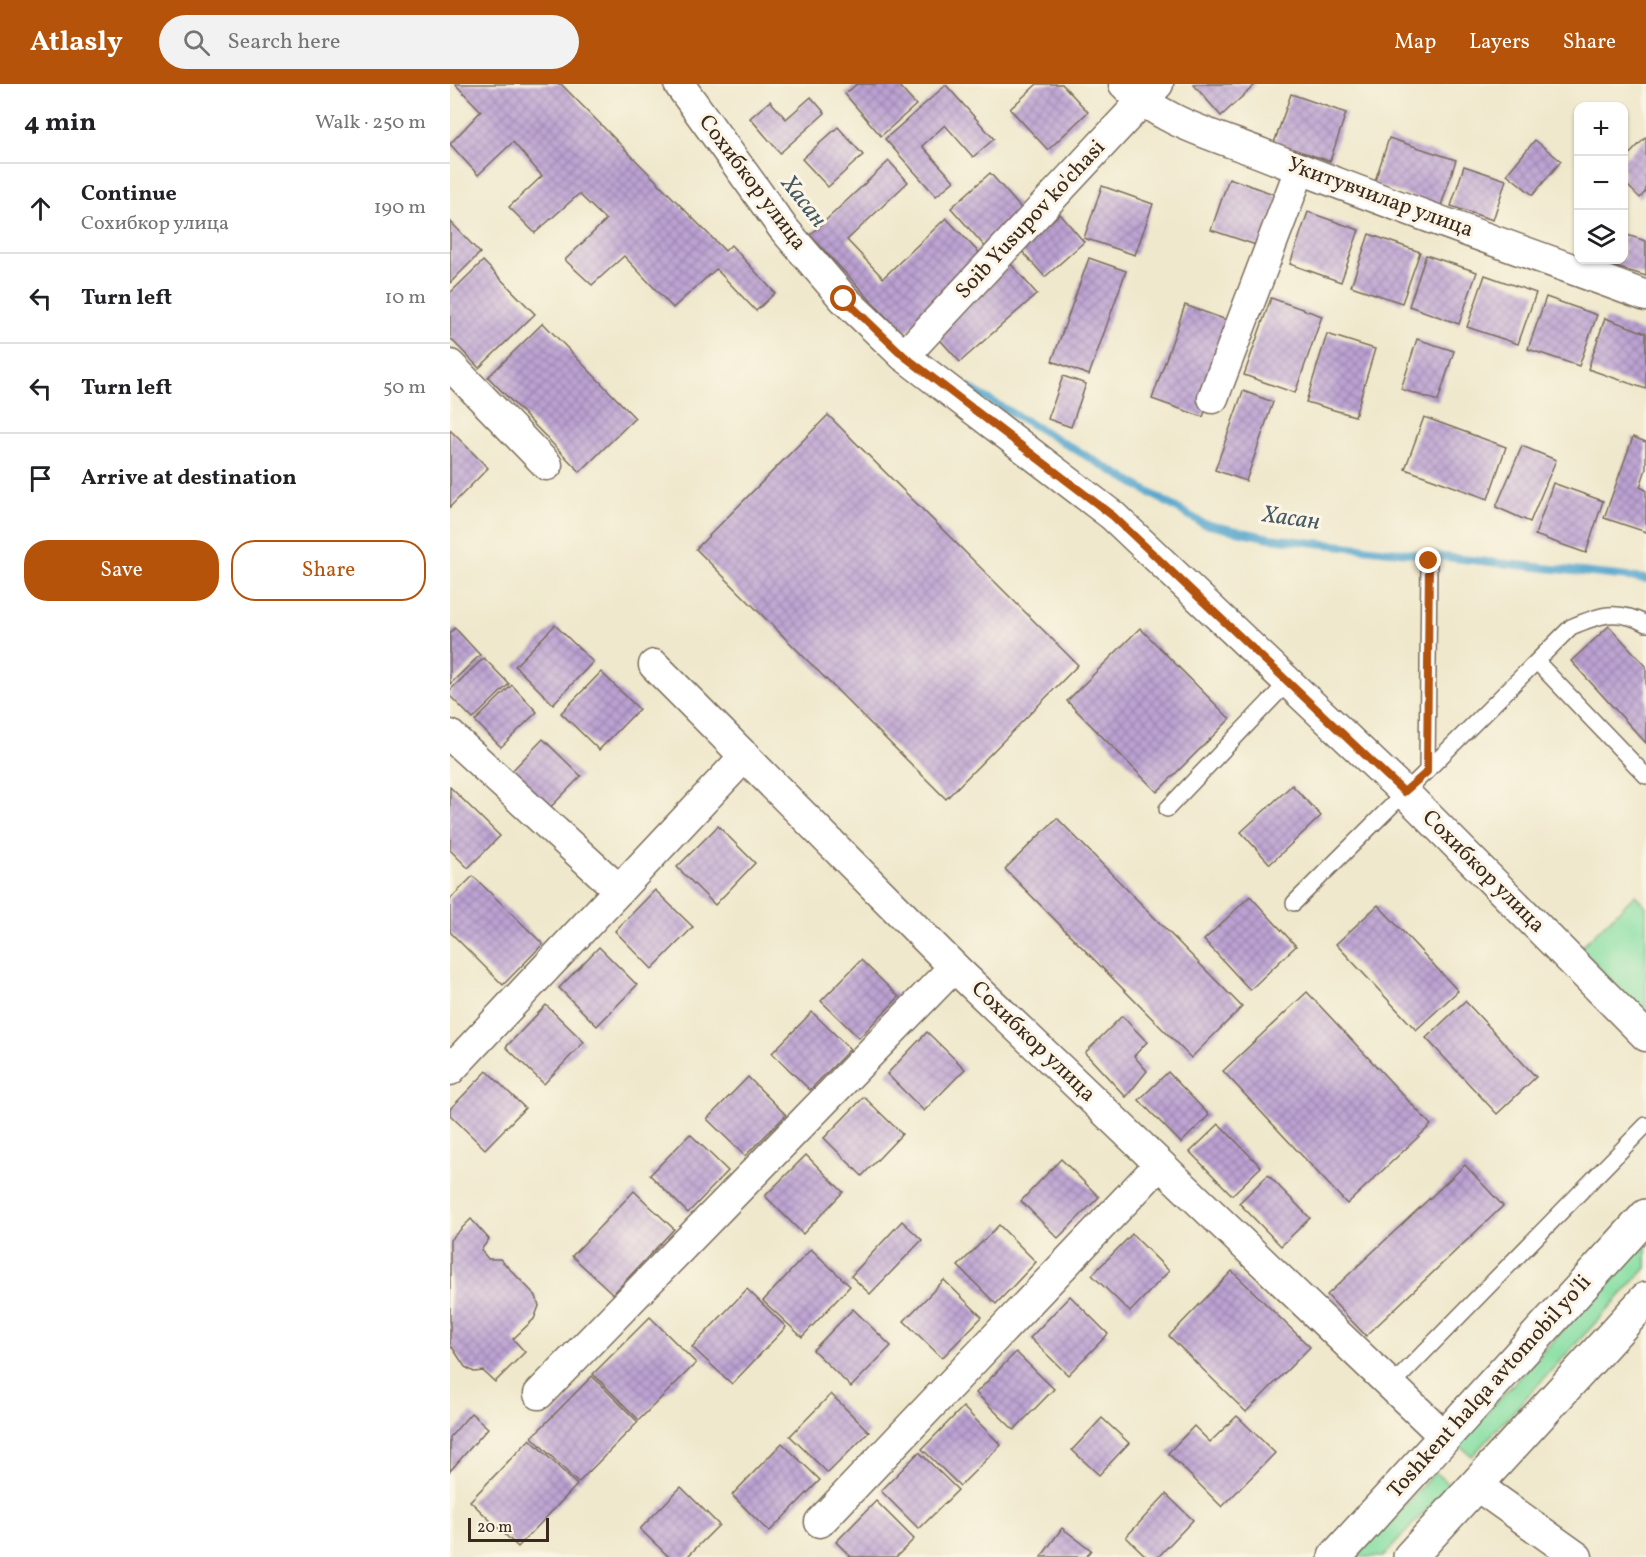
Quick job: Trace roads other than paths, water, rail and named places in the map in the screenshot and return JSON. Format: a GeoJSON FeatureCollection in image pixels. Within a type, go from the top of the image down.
{"type":"FeatureCollection","features":[{"type":"Feature","properties":{"kind":"highway","name":"Toshkent halqa avtomobil yo'li"},"geometry":{"type":"LineString","coordinates":[[1335,1557],[1646,1216]]}},
{"type":"Feature","properties":{"kind":"highway"},"geometry":{"type":"LineString","coordinates":[[1410,1557],[1646,1299]]}},
{"type":"Feature","properties":{"kind":"street","name":"Сохибкор улица"},"geometry":{"type":"LineString","coordinates":[[680,84],[783,228],[844,299],[904,356],[1113,516],[1404,792],[1646,1036]]}},
{"type":"Feature","properties":{"kind":"street","name":"Soib Yusupov ko'chasi"},"geometry":{"type":"LineString","coordinates":[[904,356],[1141,90]]}},
{"type":"Feature","properties":{"kind":"street","name":"Укитувчилар улица"},"geometry":{"type":"LineString","coordinates":[[1141,90],[1174,119],[1300,169],[1646,296]]}},
{"type":"Feature","properties":{"kind":"street"},"geometry":{"type":"LineString","coordinates":[[1213,398],[1300,169]]}},
{"type":"Feature","properties":{"kind":"street"},"geometry":{"type":"LineString","coordinates":[[450,365],[547,465]]}},
{"type":"Feature","properties":{"kind":"street","name":"Сохибкор улица"},"geometry":{"type":"LineString","coordinates":[[654,665],[954,967],[1444,1437]]}},
{"type":"Feature","properties":{"kind":"street"},"geometry":{"type":"LineString","coordinates":[[450,735],[619,890]]}},
{"type":"Feature","properties":{"kind":"street"},"geometry":{"type":"LineString","coordinates":[[450,1070],[745,756]]}},
{"type":"Feature","properties":{"kind":"street"},"geometry":{"type":"LineString","coordinates":[[539,1394],[954,967]]}},
{"type":"Feature","properties":{"kind":"street"},"geometry":{"type":"LineString","coordinates":[[820,1522],[1159,1165]]}},
{"type":"Feature","properties":{"kind":"street"},"geometry":{"type":"LineString","coordinates":[[1476,1485],[1577,1557]]}},
{"type":"Feature","properties":{"kind":"lane"},"geometry":{"type":"LineString","coordinates":[[1427,772],[1429,561]]}},
{"type":"Feature","properties":{"kind":"lane"},"geometry":{"type":"LineString","coordinates":[[1294,903],[1571,627],[1602,614],[1633,617],[1646,624]]}},
{"type":"Feature","properties":{"kind":"lane"},"geometry":{"type":"LineString","coordinates":[[1537,662],[1646,776]]}},
{"type":"Feature","properties":{"kind":"lane"},"geometry":{"type":"LineString","coordinates":[[1167,809],[1288,682]]}},
{"type":"Feature","properties":{"kind":"lane"},"geometry":{"type":"LineString","coordinates":[[1391,1386],[1646,1125]]}},
{"type":"Feature","properties":{"kind":"waterway","name":"Хасан"},"geometry":{"type":"LineString","coordinates":[[967,387],[1204,524],[1270,538],[1646,579]]}}]}
